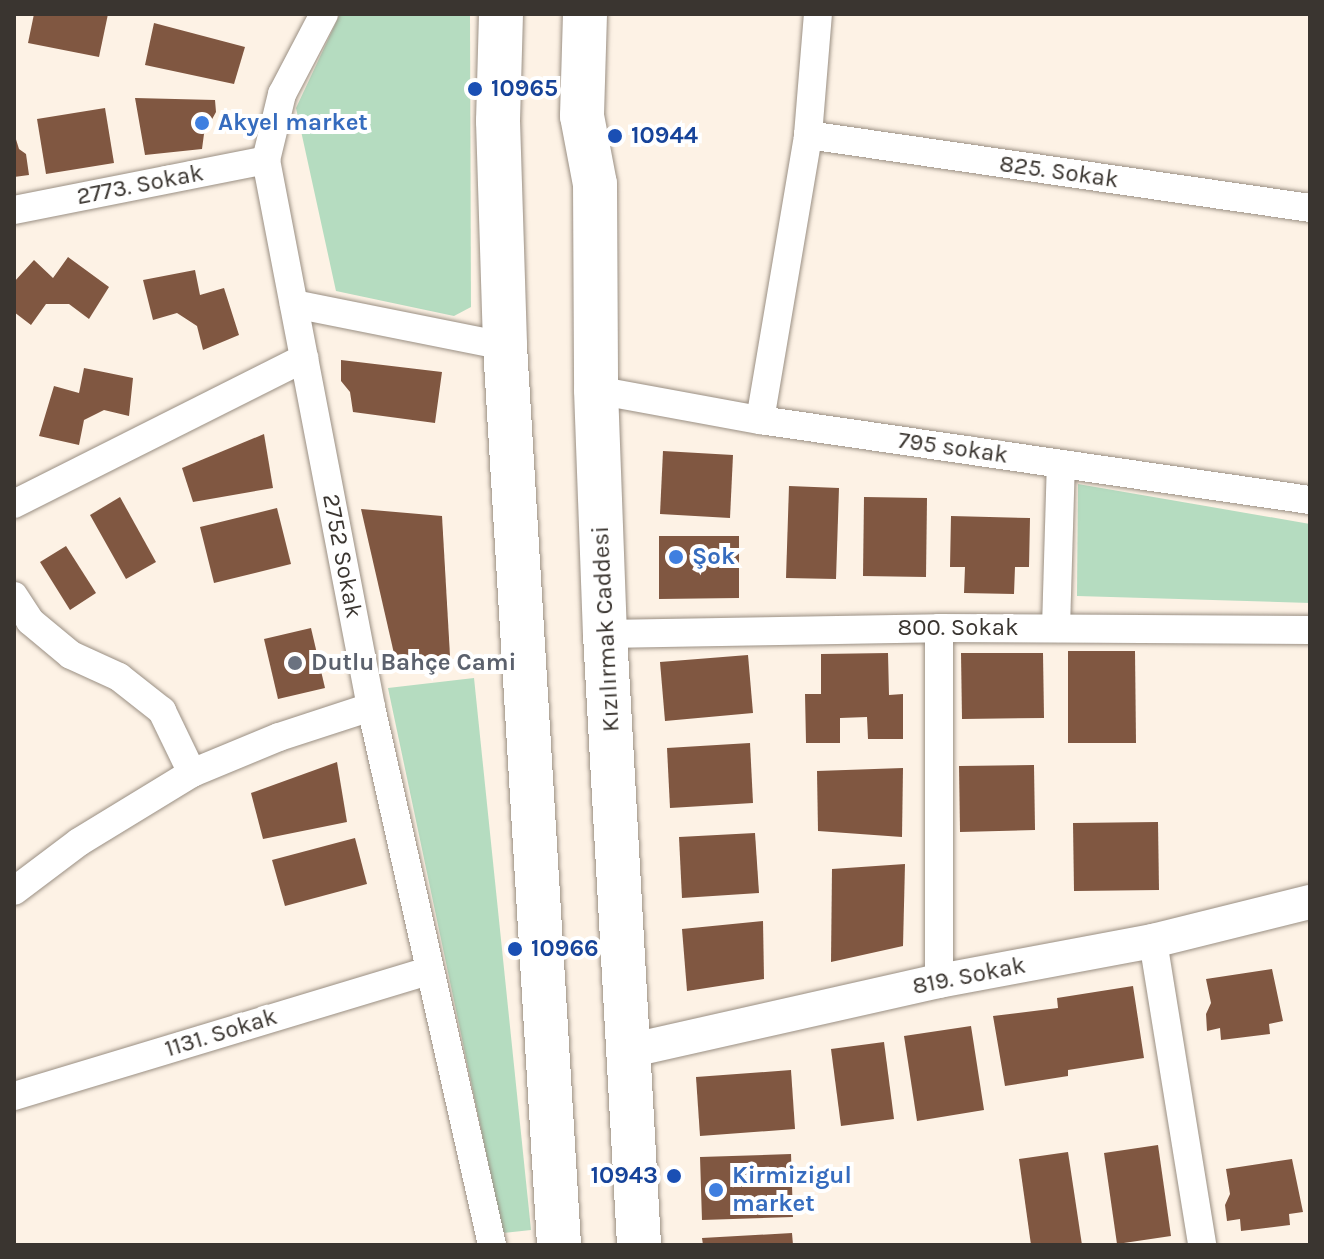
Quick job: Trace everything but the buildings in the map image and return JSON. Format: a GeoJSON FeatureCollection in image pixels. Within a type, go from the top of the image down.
{"type":"FeatureCollection","features":[{"type":"Feature","properties":{"kind":"main road"},"geometry":{"type":"LineString","coordinates":[[501,14],[498,121],[505,346],[559,1245]]}},
{"type":"Feature","properties":{"kind":"main road"},"geometry":{"type":"LineString","coordinates":[[559,14],[557,94],[595,184]]}},
{"type":"Feature","properties":{"kind":"main road","name":"Kızılırmak Caddesi"},"geometry":{"type":"LineString","coordinates":[[585,14],[582,116],[595,184],[596,390],[605,634],[639,1245]]}},
{"type":"Feature","properties":{"kind":"street"},"geometry":{"type":"LineString","coordinates":[[760,420],[808,135],[818,14]]}},
{"type":"Feature","properties":{"kind":"street","name":"2752 Sokak"},"geometry":{"type":"LineString","coordinates":[[317,15],[282,94],[266,160],[371,707],[492,1245]]}},
{"type":"Feature","properties":{"kind":"street","name":"825. Sokak"},"geometry":{"type":"LineString","coordinates":[[808,135],[1310,208]]}},
{"type":"Feature","properties":{"kind":"street","name":"2773. Sokak"},"geometry":{"type":"LineString","coordinates":[[14,210],[266,160]]}},
{"type":"Feature","properties":{"kind":"street"},"geometry":{"type":"LineString","coordinates":[[294,304],[505,346]]}},
{"type":"Feature","properties":{"kind":"street"},"geometry":{"type":"LineString","coordinates":[[14,504],[304,358]]}},
{"type":"Feature","properties":{"kind":"street","name":"795 sokak"},"geometry":{"type":"LineString","coordinates":[[596,390],[760,420],[1310,500]]}},
{"type":"Feature","properties":{"kind":"street"},"geometry":{"type":"LineString","coordinates":[[1056,628],[1061,464]]}},
{"type":"Feature","properties":{"kind":"street"},"geometry":{"type":"LineString","coordinates":[[14,596],[30,621],[71,655],[119,677],[162,711],[192,773]]}},
{"type":"Feature","properties":{"kind":"street"},"geometry":{"type":"LineString","coordinates":[[939,628],[939,981]]}},
{"type":"Feature","properties":{"kind":"street","name":"800. Sokak"},"geometry":{"type":"LineString","coordinates":[[605,634],[939,628],[1310,630]]}},
{"type":"Feature","properties":{"kind":"street"},"geometry":{"type":"LineString","coordinates":[[14,891],[79,842],[192,773],[279,737],[371,707]]}},
{"type":"Feature","properties":{"kind":"street","name":"819. Sokak"},"geometry":{"type":"LineString","coordinates":[[628,1051],[939,981],[1153,941],[1310,901]]}},
{"type":"Feature","properties":{"kind":"street"},"geometry":{"type":"LineString","coordinates":[[1153,941],[1202,1245]]}},
{"type":"Feature","properties":{"kind":"street","name":"1131. Sokak"},"geometry":{"type":"LineString","coordinates":[[14,1096],[428,971]]}},
{"type":"Feature","properties":{"kind":"green space"},"geometry":{"type":"Polygon","coordinates":[[[340,14],[470,14],[471,307],[454,316],[336,291],[296,108],[340,14]]]}},
{"type":"Feature","properties":{"kind":"green space"},"geometry":{"type":"Polygon","coordinates":[[[1078,484],[1310,524],[1310,603],[1077,596],[1078,484]]]}},
{"type":"Feature","properties":{"kind":"green space"},"geometry":{"type":"Polygon","coordinates":[[[474,678],[531,1230],[503,1233],[388,688],[474,678]]]}},
{"type":"Feature","properties":{"kind":"place","name":"10965"},"geometry":{"type":"Point","coordinates":[475,89]}},
{"type":"Feature","properties":{"kind":"place","name":"Akyel market"},"geometry":{"type":"Point","coordinates":[202,123]}},
{"type":"Feature","properties":{"kind":"place","name":"10944"},"geometry":{"type":"Point","coordinates":[615,136]}},
{"type":"Feature","properties":{"kind":"place","name":"Şok"},"geometry":{"type":"Point","coordinates":[676,557]}},
{"type":"Feature","properties":{"kind":"place","name":"Dutlu Bahçe Cami"},"geometry":{"type":"Point","coordinates":[295,663]}},
{"type":"Feature","properties":{"kind":"place","name":"10966"},"geometry":{"type":"Point","coordinates":[515,949]}},
{"type":"Feature","properties":{"kind":"place","name":"10943"},"geometry":{"type":"Point","coordinates":[674,1176]}},
{"type":"Feature","properties":{"kind":"place","name":"Kirmizigul market"},"geometry":{"type":"Point","coordinates":[716,1190]}}]}
